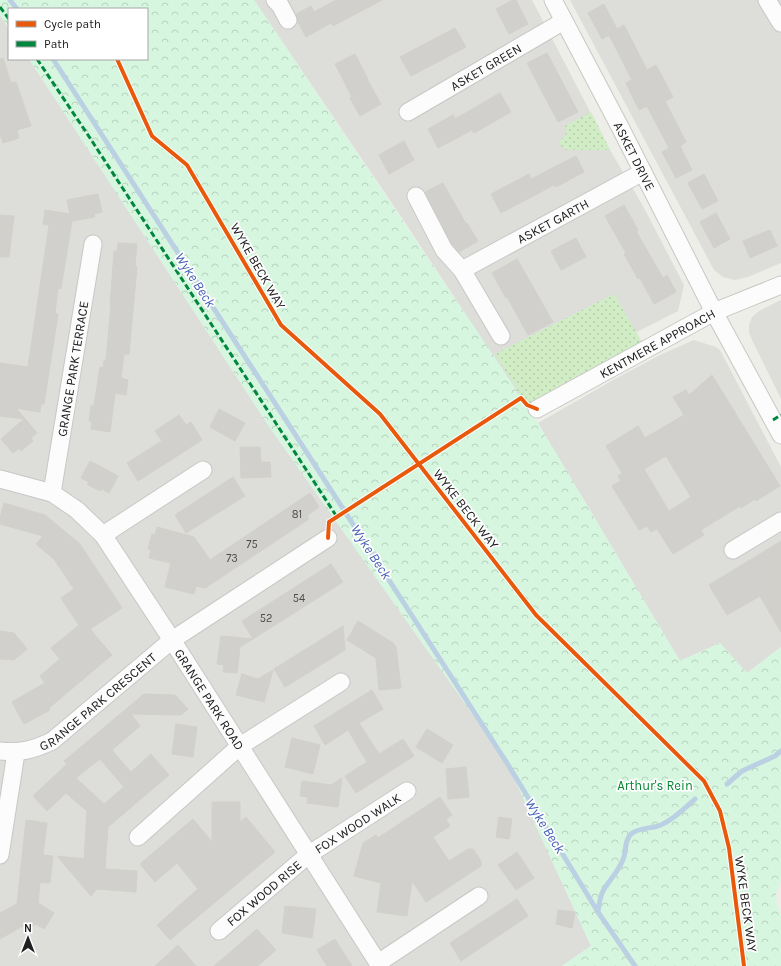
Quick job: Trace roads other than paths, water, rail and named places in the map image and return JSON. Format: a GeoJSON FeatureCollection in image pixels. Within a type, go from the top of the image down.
{"type":"FeatureCollection","features":[{"type":"Feature","properties":{"kind":"street","name":"ASKET DRIVE"},"geometry":{"type":"LineString","coordinates":[[553,0],[620,127],[714,312],[781,435]]}},
{"type":"Feature","properties":{"kind":"street"},"geometry":{"type":"LineString","coordinates":[[767,0],[781,23]]}},
{"type":"Feature","properties":{"kind":"street","name":"ASKET GREEN"},"geometry":{"type":"LineString","coordinates":[[408,112],[564,21]]}},
{"type":"Feature","properties":{"kind":"street","name":"ASKET GARTH"},"geometry":{"type":"LineString","coordinates":[[462,270],[643,172]]}},
{"type":"Feature","properties":{"kind":"street"},"geometry":{"type":"LineString","coordinates":[[416,196],[444,250],[462,270],[501,336]]}},
{"type":"Feature","properties":{"kind":"street","name":"GRANGE PARK TERRACE"},"geometry":{"type":"LineString","coordinates":[[52,493],[93,244]]}},
{"type":"Feature","properties":{"kind":"street","name":"KENTMERE APPROACH"},"geometry":{"type":"LineString","coordinates":[[538,409],[714,312],[781,285]]}},
{"type":"Feature","properties":{"kind":"street"},"geometry":{"type":"LineString","coordinates":[[103,535],[203,470]]}},
{"type":"Feature","properties":{"kind":"street","name":"GRANGE PARK ROAD"},"geometry":{"type":"LineString","coordinates":[[0,479],[52,493],[77,510],[103,535],[172,640],[379,964]]}},
{"type":"Feature","properties":{"kind":"street"},"geometry":{"type":"LineString","coordinates":[[733,550],[781,521]]}},
{"type":"Feature","properties":{"kind":"street","name":"GRANGE PARK CRESCENT"},"geometry":{"type":"LineString","coordinates":[[8,752],[34,749],[52,741],[172,640],[328,538]]}},
{"type":"Feature","properties":{"kind":"street"},"geometry":{"type":"LineString","coordinates":[[138,837],[240,746],[341,682]]}},
{"type":"Feature","properties":{"kind":"street"},"geometry":{"type":"LineString","coordinates":[[0,855],[8,752]]}},
{"type":"Feature","properties":{"kind":"street","name":"FOX WOOD WALK"},"geometry":{"type":"LineString","coordinates":[[308,855],[407,791]]}},
{"type":"Feature","properties":{"kind":"street","name":"FOX WOOD RISE"},"geometry":{"type":"LineString","coordinates":[[219,931],[308,855]]}},
{"type":"Feature","properties":{"kind":"street"},"geometry":{"type":"LineString","coordinates":[[379,964],[480,896]]}},
{"type":"Feature","properties":{"kind":"waterway","name":"Wyke Beck"},"geometry":{"type":"LineString","coordinates":[[10,0],[16,8]]}},
{"type":"Feature","properties":{"kind":"waterway","name":"Wyke Beck"},"geometry":{"type":"LineString","coordinates":[[54,60],[507,763],[598,912],[635,966]]}},
{"type":"Feature","properties":{"kind":"waterway"},"geometry":{"type":"LineString","coordinates":[[727,784],[742,771],[775,756],[781,751]]}},
{"type":"Feature","properties":{"kind":"waterway"},"geometry":{"type":"LineString","coordinates":[[598,912],[602,893],[622,862],[629,836],[638,830],[666,823],[679,814],[695,799]]}},
{"type":"Feature","properties":{"kind":"park label","name":"Arthur's Rein"},"geometry":{"type":"Point","coordinates":[655,785]}}]}
